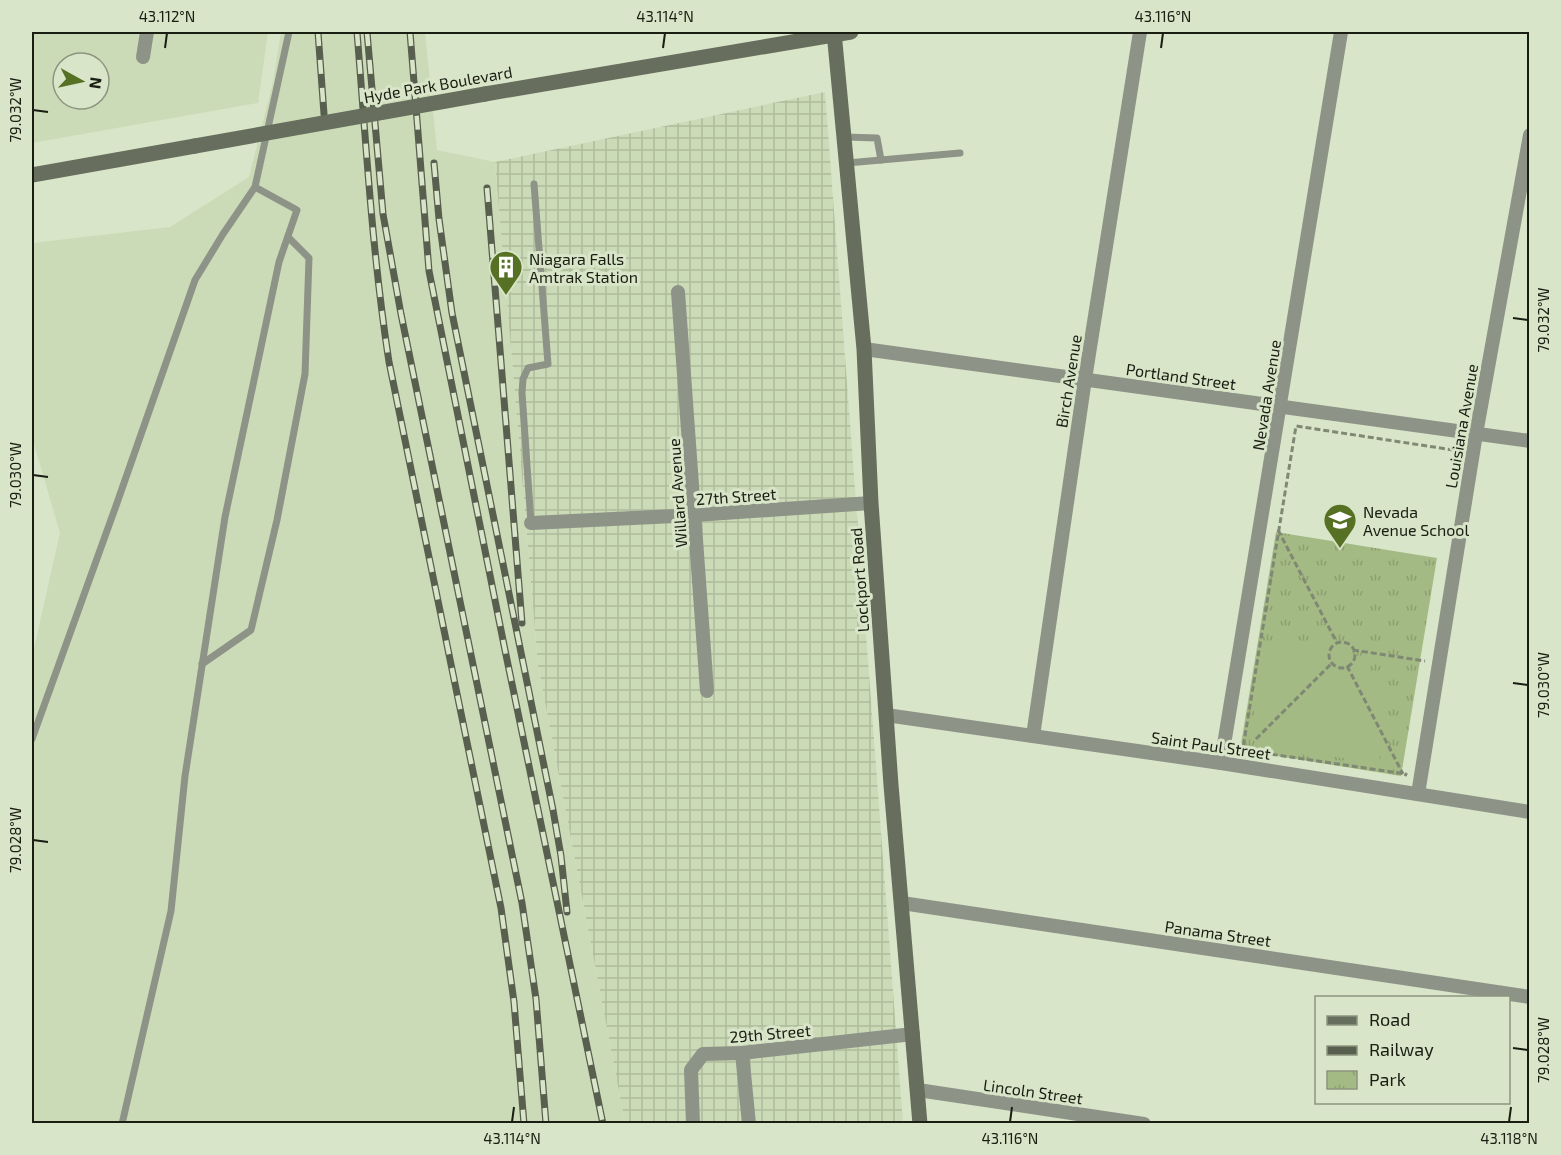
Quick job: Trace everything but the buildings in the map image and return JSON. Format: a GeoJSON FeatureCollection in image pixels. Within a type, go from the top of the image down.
{"type":"FeatureCollection","features":[{"type":"Feature","properties":{"kind":"street"},"geometry":{"type":"LineString","coordinates":[[142,57],[147,32]]}},
{"type":"Feature","properties":{"kind":"street","name":"Hyde Park Boulevard"},"geometry":{"type":"LineString","coordinates":[[32,175],[840,32]]}},
{"type":"Feature","properties":{"kind":"street","name":"Lockport Road"},"geometry":{"type":"LineString","coordinates":[[840,32],[845,137],[864,349],[871,503],[886,715],[920,1124]]}},
{"type":"Feature","properties":{"kind":"street","name":"Birch Avenue"},"geometry":{"type":"LineString","coordinates":[[1033,736],[1085,379],[1140,32]]}},
{"type":"Feature","properties":{"kind":"street","name":"Nevada Avenue"},"geometry":{"type":"LineString","coordinates":[[1221,763],[1341,32]]}},
{"type":"Feature","properties":{"kind":"street","name":"Louisiana Avenue"},"geometry":{"type":"LineString","coordinates":[[1418,795],[1476,434],[1530,135]]}},
{"type":"Feature","properties":{"kind":"street","name":"Willard Avenue"},"geometry":{"type":"LineString","coordinates":[[678,292],[707,691]]}},
{"type":"Feature","properties":{"kind":"street","name":"Portland Street"},"geometry":{"type":"LineString","coordinates":[[864,349],[1530,441]]}},
{"type":"Feature","properties":{"kind":"street","name":"27th Street"},"geometry":{"type":"LineString","coordinates":[[531,523],[695,516],[871,503]]}},
{"type":"Feature","properties":{"kind":"street","name":"Saint Paul Street"},"geometry":{"type":"LineString","coordinates":[[886,715],[1221,763],[1530,812]]}},
{"type":"Feature","properties":{"kind":"street","name":"Panama Street"},"geometry":{"type":"LineString","coordinates":[[902,903],[1530,996]]}},
{"type":"Feature","properties":{"kind":"street","name":"29th Street"},"geometry":{"type":"LineString","coordinates":[[693,1124],[691,1070],[703,1054],[742,1053],[913,1034]]}},
{"type":"Feature","properties":{"kind":"street"},"geometry":{"type":"LineString","coordinates":[[742,1053],[749,1124]]}},
{"type":"Feature","properties":{"kind":"street","name":"Lincoln Street"},"geometry":{"type":"LineString","coordinates":[[918,1090],[1144,1124]]}},
{"type":"Feature","properties":{"kind":"lane"},"geometry":{"type":"LineString","coordinates":[[32,739],[195,280],[255,187],[289,32]]}},
{"type":"Feature","properties":{"kind":"lane"},"geometry":{"type":"LineString","coordinates":[[845,137],[877,138],[881,160]]}},
{"type":"Feature","properties":{"kind":"lane"},"geometry":{"type":"LineString","coordinates":[[847,163],[960,153]]}},
{"type":"Feature","properties":{"kind":"lane"},"geometry":{"type":"LineString","coordinates":[[531,523],[523,379],[528,368],[548,364],[534,184]]}},
{"type":"Feature","properties":{"kind":"lane"},"geometry":{"type":"LineString","coordinates":[[122,1124],[171,911],[185,776],[225,517],[279,262],[297,210],[255,187]]}},
{"type":"Feature","properties":{"kind":"lane"},"geometry":{"type":"LineString","coordinates":[[202,664],[251,630],[277,520],[305,374],[309,258],[288,237]]}},
{"type":"Feature","properties":{"kind":"path"},"geometry":{"type":"LineString","coordinates":[[1242,756],[1296,426],[1460,451]]}},
{"type":"Feature","properties":{"kind":"path"},"geometry":{"type":"LineString","coordinates":[[1278,530],[1337,643]]}},
{"type":"Feature","properties":{"kind":"path"},"geometry":{"type":"LineString","coordinates":[[1353,650],[1353,660],[1347,666],[1339,667],[1332,663],[1330,652],[1337,643],[1346,642],[1353,650],[1425,661]]}},
{"type":"Feature","properties":{"kind":"path"},"geometry":{"type":"LineString","coordinates":[[1256,739],[1332,663]]}},
{"type":"Feature","properties":{"kind":"path"},"geometry":{"type":"LineString","coordinates":[[1347,666],[1403,774],[1406,774],[1405,779]]}},
{"type":"Feature","properties":{"kind":"path"},"geometry":{"type":"LineString","coordinates":[[1234,748],[1403,774]]}},
{"type":"Feature","properties":{"kind":"shaded area"},"geometry":{"type":"Polygon","coordinates":[[[32,32],[268,32],[258,103],[32,143],[32,32]]]}},
{"type":"Feature","properties":{"kind":"shaded area"},"geometry":{"type":"Polygon","coordinates":[[[281,32],[425,32],[437,150],[495,162],[538,665],[625,1123],[32,1123],[32,657],[60,533],[32,437],[32,243],[170,227],[249,177],[273,82],[281,32]]]}},
{"type":"Feature","properties":{"kind":"shaded area"},"geometry":{"type":"Polygon","coordinates":[[[825,92],[903,1123],[625,1123],[538,665],[495,162],[825,92]]]}},
{"type":"Feature","properties":{"kind":"green space"},"geometry":{"type":"Polygon","coordinates":[[[1276,532],[1437,558],[1401,776],[1240,750],[1276,532]]]}},
{"type":"Feature","properties":{"kind":"green space"},"geometry":{"type":"Polygon","coordinates":[[[1266,641],[1307,646],[1354,657],[1385,702],[1379,763],[1262,747],[1250,737],[1266,641]]]}},
{"type":"Feature","properties":{"kind":"railway"},"geometry":{"type":"LineString","coordinates":[[318,32],[324,114]]}},
{"type":"Feature","properties":{"kind":"railway"},"geometry":{"type":"LineString","coordinates":[[357,32],[374,238],[389,362],[501,908],[514,1002],[524,1124]]}},
{"type":"Feature","properties":{"kind":"railway"},"geometry":{"type":"LineString","coordinates":[[367,32],[383,214],[401,314],[522,903],[536,999],[546,1124]]}},
{"type":"Feature","properties":{"kind":"railway"},"geometry":{"type":"LineString","coordinates":[[410,32],[429,271],[603,1124]]}},
{"type":"Feature","properties":{"kind":"railway"},"geometry":{"type":"LineString","coordinates":[[434,163],[452,313],[553,810],[567,912]]}},
{"type":"Feature","properties":{"kind":"railway"},"geometry":{"type":"LineString","coordinates":[[487,188],[522,623]]}},
{"type":"Feature","properties":{"kind":"place","name":"Niagara Falls Amtrak Station"},"geometry":{"type":"Point","coordinates":[506,296]}},
{"type":"Feature","properties":{"kind":"place","name":"Nevada Avenue School"},"geometry":{"type":"Point","coordinates":[1340,549]}}]}
